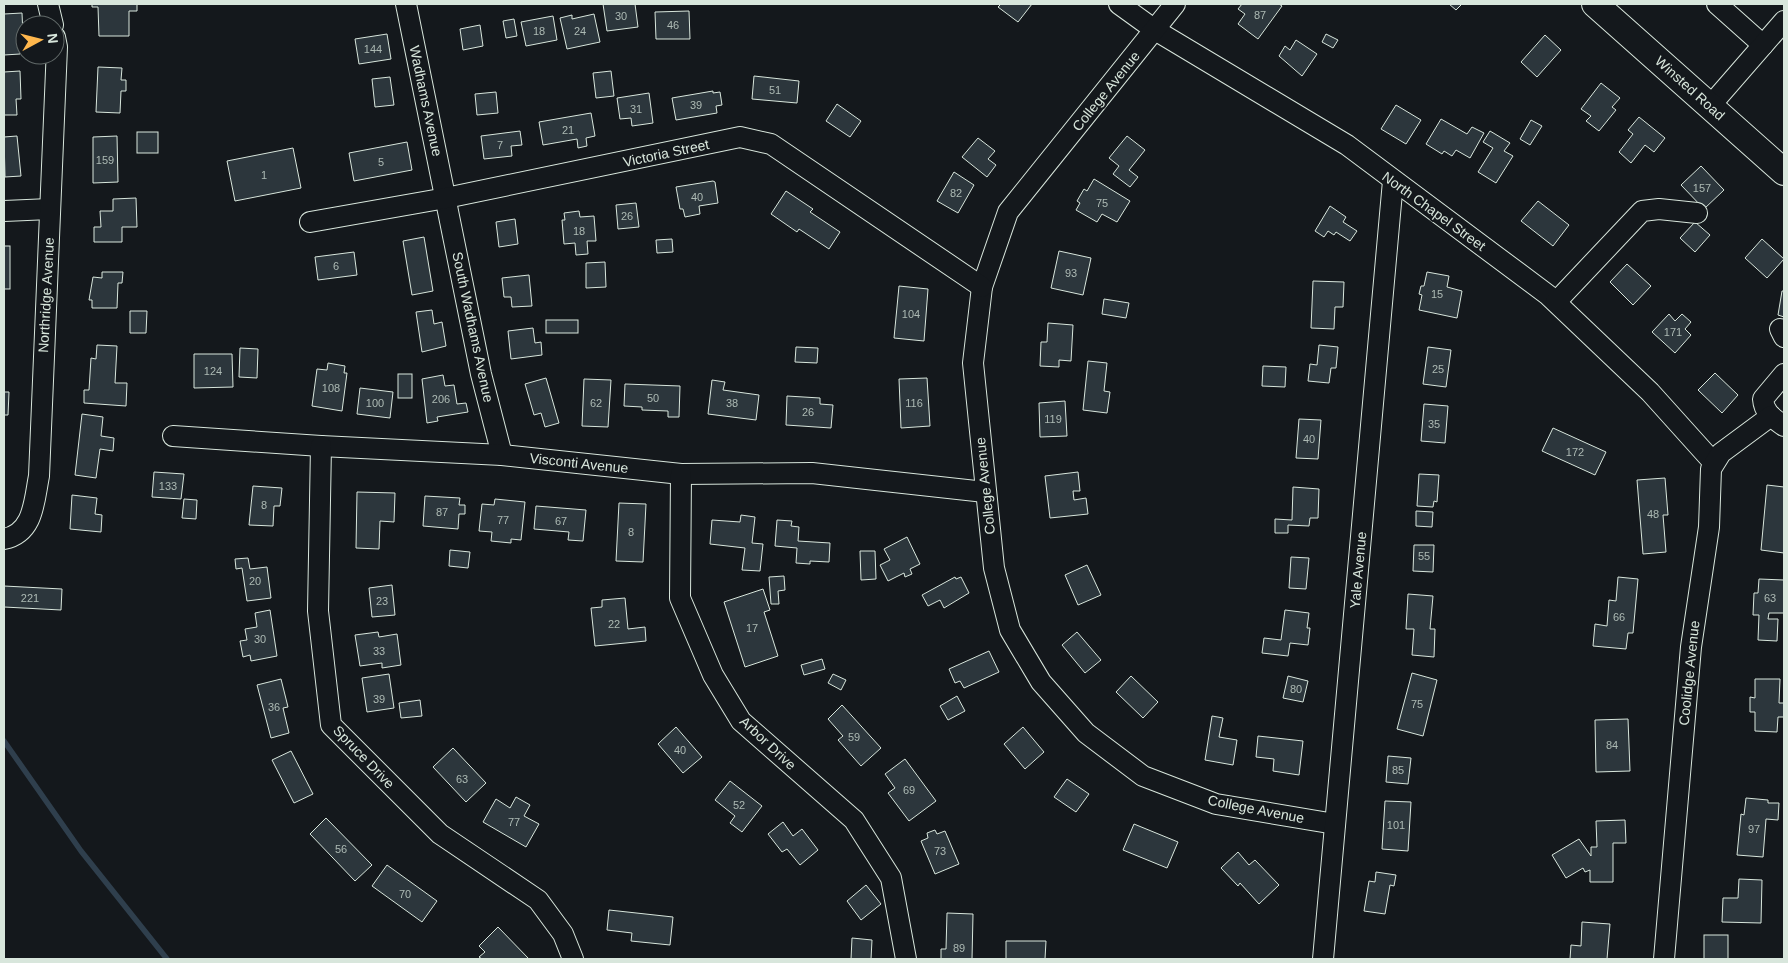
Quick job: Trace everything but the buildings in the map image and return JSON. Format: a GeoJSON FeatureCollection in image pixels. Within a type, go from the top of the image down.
{"type":"FeatureCollection","features":[{"type":"Feature","properties":{"kind":"main road","name":"Winsted Road"},"geometry":{"type":"LineString","coordinates":[[1595,4],[1784,172]]}},
{"type":"Feature","properties":{"kind":"street","name":"Wadhams Avenue"},"geometry":{"type":"LineString","coordinates":[[410,4],[446,198]]}},
{"type":"Feature","properties":{"kind":"street","name":"North Chapel Street"},"geometry":{"type":"LineString","coordinates":[[1119,4],[1155,30],[1347,146],[1556,302],[1650,392],[1713,462]]}},
{"type":"Feature","properties":{"kind":"street","name":"College Avenue"},"geometry":{"type":"LineString","coordinates":[[1175,4],[1008,212],[982,287],[973,363],[994,568],[1010,630],[1041,682],[1086,733],[1143,776],[1216,804],[1335,824]]}},
{"type":"Feature","properties":{"kind":"street"},"geometry":{"type":"LineString","coordinates":[[1717,4],[1764,45]]}},
{"type":"Feature","properties":{"kind":"street"},"geometry":{"type":"LineString","coordinates":[[1710,106],[1784,21]]}},
{"type":"Feature","properties":{"kind":"street","name":"Northridge Avenue"},"geometry":{"type":"LineString","coordinates":[[4,539],[24,529],[32,514],[38,476],[56,65]]}},
{"type":"Feature","properties":{"kind":"street","name":"Victoria Street"},"geometry":{"type":"LineString","coordinates":[[310,222],[446,198],[740,138],[771,144],[982,287]]}},
{"type":"Feature","properties":{"kind":"street","name":"Yale Avenue"},"geometry":{"type":"LineString","coordinates":[[1323,959],[1393,181]]}},
{"type":"Feature","properties":{"kind":"street","name":"South Wadhams Avenue"},"geometry":{"type":"LineString","coordinates":[[446,198],[481,374],[502,455]]}},
{"type":"Feature","properties":{"kind":"street"},"geometry":{"type":"LineString","coordinates":[[1556,302],[1642,211],[1659,208],[1697,213]]}},
{"type":"Feature","properties":{"kind":"street"},"geometry":{"type":"LineString","coordinates":[[4,211],[50,209]]}},
{"type":"Feature","properties":{"kind":"street"},"geometry":{"type":"LineString","coordinates":[[1713,462],[1721,453],[1777,421],[1763,407],[1763,399],[1784,374]]}},
{"type":"Feature","properties":{"kind":"street","name":"Visconti Avenue"},"geometry":{"type":"LineString","coordinates":[[173,436],[502,455],[681,474],[812,473],[985,492]]}},
{"type":"Feature","properties":{"kind":"street","name":"Spruce Drive"},"geometry":{"type":"LineString","coordinates":[[321,446],[318,612],[331,725],[440,834],[538,900],[563,934],[573,959]]}},
{"type":"Feature","properties":{"kind":"street","name":"Coolidge Avenue"},"geometry":{"type":"LineString","coordinates":[[1664,959],[1691,647],[1698,593],[1705,563],[1713,462]]}},
{"type":"Feature","properties":{"kind":"street","name":"Arbor Drive"},"geometry":{"type":"LineString","coordinates":[[681,474],[680,598],[713,676],[741,721],[854,820],[891,878],[906,959]]}},
{"type":"Feature","properties":{"kind":"waterway"},"geometry":{"type":"LineString","coordinates":[[4,741],[81,851],[167,959]]}}]}
